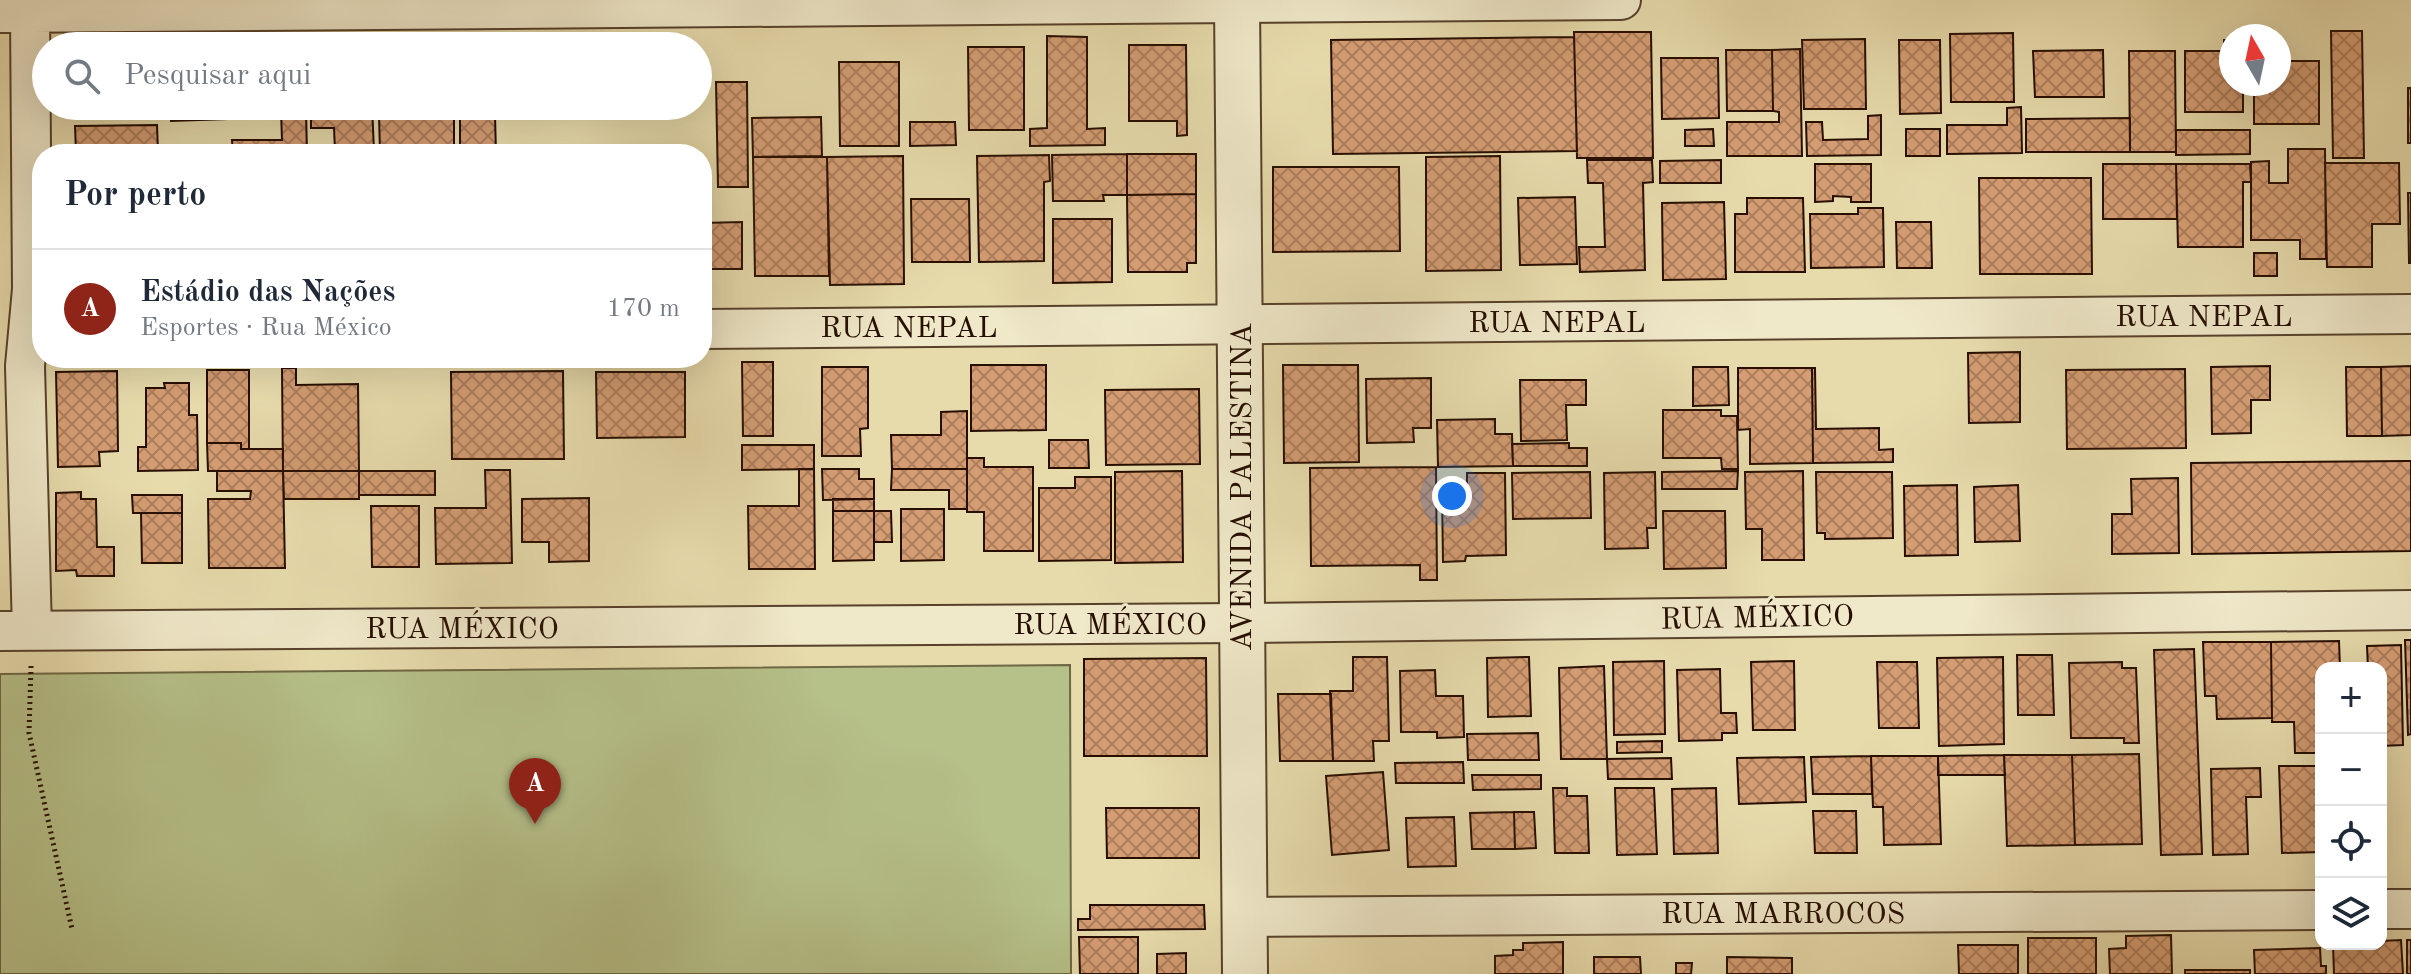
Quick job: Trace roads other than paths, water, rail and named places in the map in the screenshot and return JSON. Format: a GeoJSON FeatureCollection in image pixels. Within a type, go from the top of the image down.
{"type":"FeatureCollection","features":[{"type":"Feature","properties":{"kind":"street"},"geometry":{"type":"LineString","coordinates":[[16,631],[25,382],[23,335],[32,289],[15,13],[1621,0]]}},
{"type":"Feature","properties":{"kind":"street","name":"AVENIDA PALESTINA"},"geometry":{"type":"LineString","coordinates":[[1237,2],[1245,974]]}},
{"type":"Feature","properties":{"kind":"street","name":"RUA NEPAL"},"geometry":{"type":"LineString","coordinates":[[712,329],[2411,314]]}},
{"type":"Feature","properties":{"kind":"street","name":"RUA MÉXICO"},"geometry":{"type":"LineString","coordinates":[[16,631],[1242,623],[2411,610]]}},
{"type":"Feature","properties":{"kind":"street"},"geometry":{"type":"LineString","coordinates":[[2387,909],[2411,909]]}},
{"type":"Feature","properties":{"kind":"street","name":"RUA MARROCOS"},"geometry":{"type":"LineString","coordinates":[[1244,917],[2315,910]]}},
{"type":"Feature","properties":{"kind":"place","name":"Estádio das Nações"},"geometry":{"type":"Point","coordinates":[535,824]}}]}
